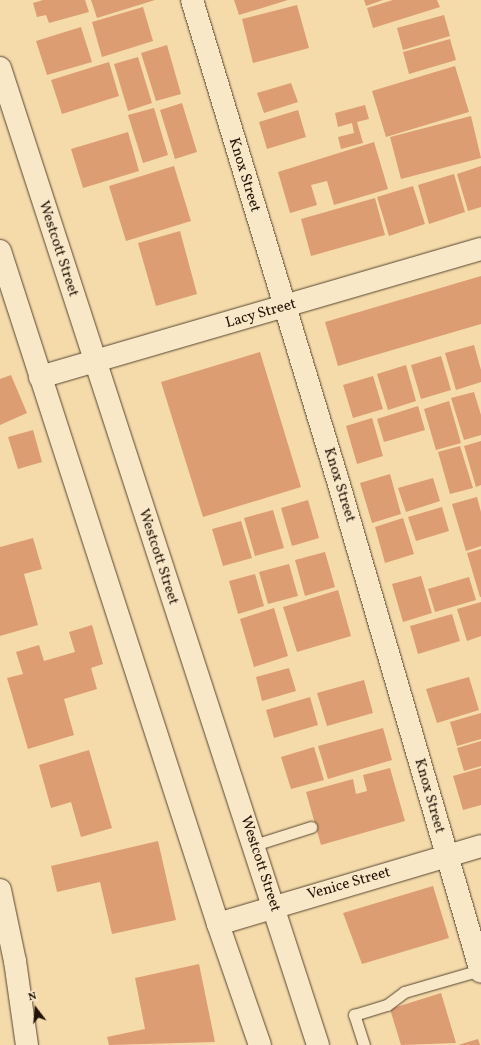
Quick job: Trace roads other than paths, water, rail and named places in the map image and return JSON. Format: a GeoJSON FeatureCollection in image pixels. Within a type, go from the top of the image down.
{"type":"FeatureCollection","features":[{"type":"Feature","properties":{"kind":"street","name":"Knox Street"},"geometry":{"type":"LineString","coordinates":[[192,0],[283,308],[338,481],[481,971]]}},
{"type":"Feature","properties":{"kind":"street","name":"Westcott Street"},"geometry":{"type":"LineString","coordinates":[[0,68],[94,362],[254,845],[318,1045]]}},
{"type":"Feature","properties":{"kind":"street","name":"Lacy Street"},"geometry":{"type":"LineString","coordinates":[[40,377],[283,308],[481,249]]}},
{"type":"Feature","properties":{"kind":"street"},"geometry":{"type":"LineString","coordinates":[[0,252],[218,924],[260,1045]]}},
{"type":"Feature","properties":{"kind":"street","name":"Venice Street"},"geometry":{"type":"LineString","coordinates":[[218,924],[274,906],[481,846]]}},
{"type":"Feature","properties":{"kind":"street"},"geometry":{"type":"LineString","coordinates":[[0,890],[15,961],[27,1045]]}},
{"type":"Feature","properties":{"kind":"lane"},"geometry":{"type":"LineString","coordinates":[[254,845],[311,827]]}},
{"type":"Feature","properties":{"kind":"lane"},"geometry":{"type":"LineString","coordinates":[[364,1045],[354,1015],[387,1005],[404,992],[481,971]]}}]}
